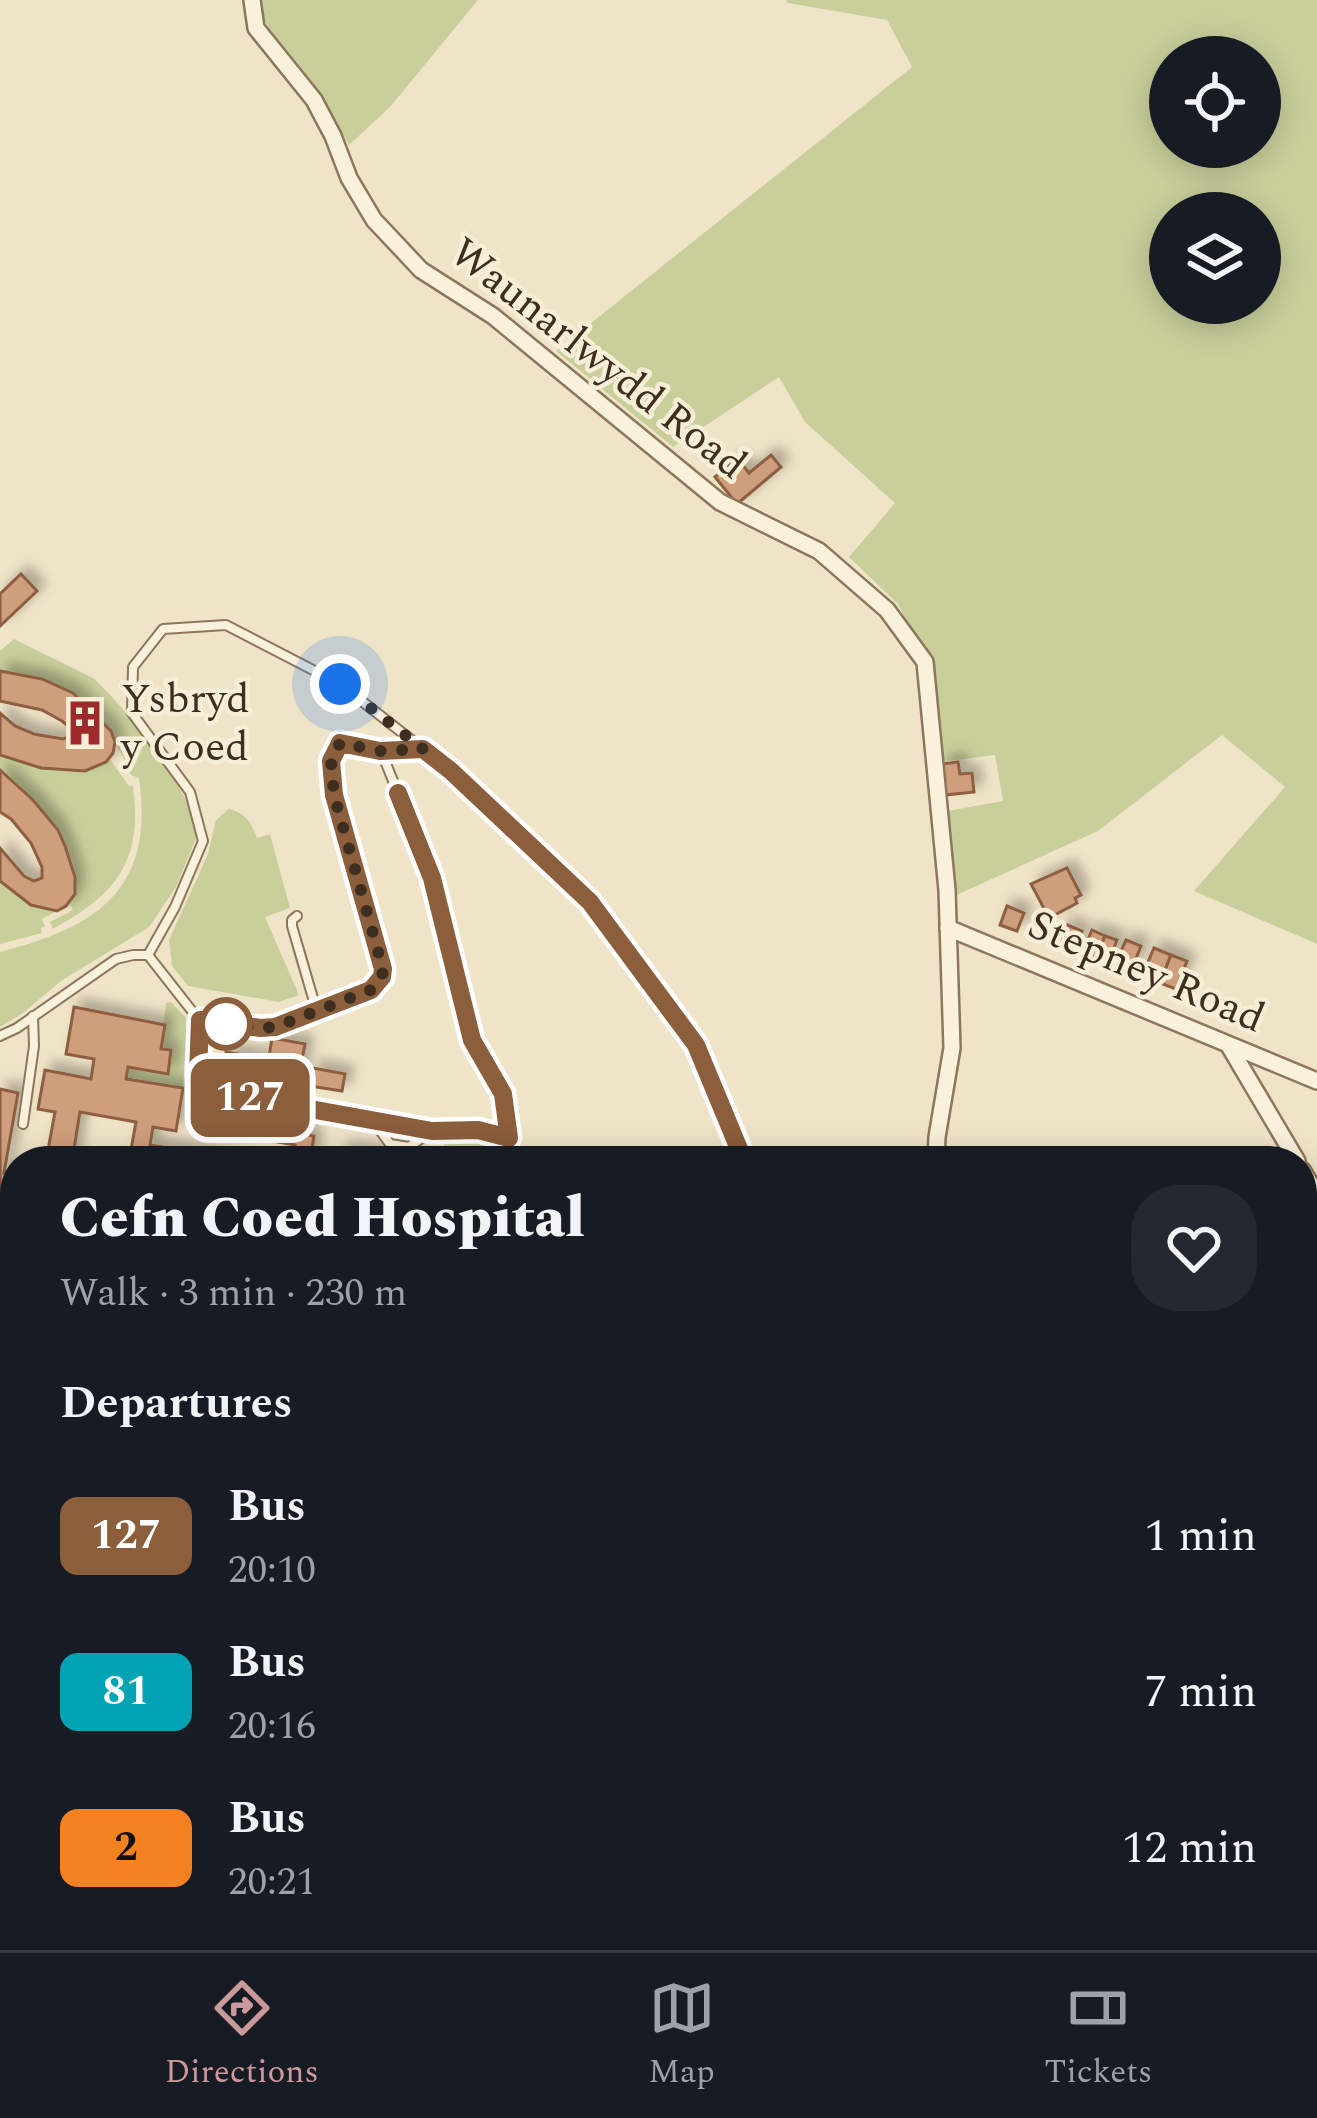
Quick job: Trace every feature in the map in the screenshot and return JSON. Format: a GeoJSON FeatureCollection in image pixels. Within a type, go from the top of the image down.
{"type":"FeatureCollection","features":[{"type":"Feature","properties":{"kind":"street","name":"Waunarlwydd Road"},"geometry":{"type":"LineString","coordinates":[[252,0],[256,28],[314,100],[374,220],[421,270],[493,316],[720,502],[818,551],[886,610],[925,662],[947,890],[952,1048],[937,1146]]}},
{"type":"Feature","properties":{"kind":"street","name":"Stepney Road"},"geometry":{"type":"LineString","coordinates":[[948,928],[1317,1081]]}},
{"type":"Feature","properties":{"kind":"street"},"geometry":{"type":"LineString","coordinates":[[1229,1046],[1288,1146]]}},
{"type":"Feature","properties":{"kind":"lane"},"geometry":{"type":"LineString","coordinates":[[148,955],[175,907],[202,841],[190,792],[132,712],[133,667],[163,629],[226,625],[340,684],[451,771],[590,902],[696,1045],[738,1146]]}},
{"type":"Feature","properties":{"kind":"lane"},"geometry":{"type":"LineString","coordinates":[[200,1020],[275,1027],[371,990],[382,977],[334,795],[331,761],[340,743],[380,751],[423,749]]}},
{"type":"Feature","properties":{"kind":"lane"},"geometry":{"type":"LineString","coordinates":[[380,751],[432,878],[472,1040],[503,1094],[510,1146]]}},
{"type":"Feature","properties":{"kind":"lane"},"geometry":{"type":"LineString","coordinates":[[297,916],[292,926],[317,1012]]}},
{"type":"Feature","properties":{"kind":"lane"},"geometry":{"type":"LineString","coordinates":[[0,1036],[116,959],[148,955]]}},
{"type":"Feature","properties":{"kind":"lane"},"geometry":{"type":"LineString","coordinates":[[148,955],[200,1020],[198,1074],[221,1093],[432,1131],[478,1130],[509,1138]]}},
{"type":"Feature","properties":{"kind":"lane"},"geometry":{"type":"LineString","coordinates":[[23,1124],[34,1046],[33,1016]]}},
{"type":"Feature","properties":{"kind":"lane"},"geometry":{"type":"LineString","coordinates":[[372,1120],[390,1144],[400,1146]]}},
{"type":"Feature","properties":{"kind":"lane"},"geometry":{"type":"LineString","coordinates":[[412,1146],[432,1131]]}},
{"type":"Feature","properties":{"kind":"green space"},"geometry":{"type":"Polygon","coordinates":[[[259,0],[478,0],[390,107],[349,145],[275,40],[259,0]]]}},
{"type":"Feature","properties":{"kind":"green space"},"geometry":{"type":"Polygon","coordinates":[[[786,0],[1317,0],[1317,944],[1194,891],[1285,787],[1222,735],[1098,831],[952,897],[942,812],[1003,801],[995,755],[940,762],[927,662],[898,604],[849,557],[895,503],[805,422],[779,377],[673,447],[556,351],[912,67],[887,20],[786,0]]]}},
{"type":"Feature","properties":{"kind":"green space"},"geometry":{"type":"Polygon","coordinates":[[[14,639],[93,678],[105,689],[172,777],[197,836],[176,887],[149,927],[61,981],[0,1027],[0,952],[66,930],[113,897],[138,848],[142,816],[139,778],[131,775],[96,716],[47,682],[0,671],[0,651],[14,639]]]}},
{"type":"Feature","properties":{"kind":"green space"},"geometry":{"type":"Polygon","coordinates":[[[0,755],[70,771],[97,766],[109,758],[133,786],[134,835],[121,872],[94,902],[53,929],[50,922],[73,910],[69,902],[75,887],[74,869],[42,811],[0,770],[0,755]]]}},
{"type":"Feature","properties":{"kind":"green space"},"geometry":{"type":"Polygon","coordinates":[[[229,809],[247,819],[257,838],[270,834],[290,908],[265,917],[299,995],[279,1002],[188,986],[172,966],[169,940],[208,854],[216,820],[229,809]]]}},
{"type":"Feature","properties":{"kind":"green space"},"geometry":{"type":"Polygon","coordinates":[[[0,881],[31,905],[57,911],[42,919],[42,933],[0,944],[0,881]]]}},
{"type":"Feature","properties":{"kind":"green space"},"geometry":{"type":"Polygon","coordinates":[[[171,1002],[191,1023],[187,1025],[183,1088],[126,1079],[128,1067],[161,1049],[166,1003],[171,1002]]]}},
{"type":"Feature","properties":{"kind":"green space"},"geometry":{"type":"Polygon","coordinates":[[[447,1135],[476,1136],[499,1146],[444,1146],[447,1135]]]}},
{"type":"Feature","properties":{"kind":"building"},"geometry":{"type":"Polygon","coordinates":[[[771,455],[781,467],[737,504],[715,477],[732,463],[737,468],[742,464],[749,473],[771,455]]]}},
{"type":"Feature","properties":{"kind":"building"},"geometry":{"type":"Polygon","coordinates":[[[21,574],[37,591],[0,626],[0,594],[21,574]]]}},
{"type":"Feature","properties":{"kind":"building","name":"Ysbryd y Coed"},"geometry":{"type":"Polygon","coordinates":[[[0,671],[42,679],[73,693],[111,731],[115,742],[106,762],[85,771],[41,768],[0,755],[0,713],[34,734],[63,739],[76,733],[42,710],[0,701],[0,671]]]}},
{"type":"Feature","properties":{"kind":"building"},"geometry":{"type":"Polygon","coordinates":[[[958,762],[960,774],[972,773],[974,792],[945,795],[942,764],[958,762]]]}},
{"type":"Feature","properties":{"kind":"building","name":"Ysbryd y Coed"},"geometry":{"type":"Polygon","coordinates":[[[0,770],[33,800],[65,846],[75,894],[57,911],[31,905],[0,881],[0,848],[34,881],[42,878],[42,867],[31,843],[0,812],[0,770]]]}},
{"type":"Feature","properties":{"kind":"building"},"geometry":{"type":"Polygon","coordinates":[[[1067,868],[1081,895],[1075,898],[1077,903],[1049,918],[1031,884],[1067,868]]]}},
{"type":"Feature","properties":{"kind":"building"},"geometry":{"type":"Polygon","coordinates":[[[1007,906],[1024,913],[1017,931],[1000,925],[1007,906]]]}},
{"type":"Feature","properties":{"kind":"building"},"geometry":{"type":"Polygon","coordinates":[[[1065,924],[1082,931],[1075,949],[1058,942],[1065,924]]]}},
{"type":"Feature","properties":{"kind":"building"},"geometry":{"type":"Polygon","coordinates":[[[1092,930],[1105,936],[1096,958],[1082,953],[1092,930]]]}},
{"type":"Feature","properties":{"kind":"building"},"geometry":{"type":"Polygon","coordinates":[[[1105,936],[1117,940],[1108,963],[1096,958],[1105,936]]]}},
{"type":"Feature","properties":{"kind":"building"},"geometry":{"type":"Polygon","coordinates":[[[1126,940],[1141,946],[1131,971],[1115,964],[1126,940]]]}},
{"type":"Feature","properties":{"kind":"building"},"geometry":{"type":"Polygon","coordinates":[[[1154,948],[1171,955],[1160,983],[1142,976],[1154,948]]]}},
{"type":"Feature","properties":{"kind":"building"},"geometry":{"type":"Polygon","coordinates":[[[1171,955],[1187,961],[1176,989],[1160,983],[1171,955]]]}},
{"type":"Feature","properties":{"kind":"building"},"geometry":{"type":"Polygon","coordinates":[[[74,1007],[165,1025],[161,1049],[171,1050],[168,1074],[128,1067],[126,1079],[183,1088],[176,1131],[153,1127],[150,1145],[156,1146],[132,1146],[136,1122],[80,1112],[74,1146],[49,1146],[55,1112],[38,1109],[45,1070],[91,1079],[94,1059],[66,1054],[74,1007]]]}},
{"type":"Feature","properties":{"kind":"building"},"geometry":{"type":"Polygon","coordinates":[[[272,1038],[305,1044],[301,1065],[294,1064],[300,1067],[297,1082],[275,1078],[277,1066],[286,1067],[287,1060],[269,1057],[272,1038]]]}},
{"type":"Feature","properties":{"kind":"building"},"geometry":{"type":"Polygon","coordinates":[[[226,1052],[264,1058],[260,1085],[222,1079],[226,1052]]]}},
{"type":"Feature","properties":{"kind":"building"},"geometry":{"type":"Polygon","coordinates":[[[313,1068],[345,1074],[342,1091],[310,1086],[313,1068]]]}},
{"type":"Feature","properties":{"kind":"building"},"geometry":{"type":"Polygon","coordinates":[[[0,1089],[18,1093],[9,1146],[0,1146],[0,1089]]]}},
{"type":"Feature","properties":{"kind":"building"},"geometry":{"type":"Polygon","coordinates":[[[197,1096],[301,1114],[297,1133],[314,1136],[312,1146],[295,1146],[192,1127],[197,1096]]]}},
{"type":"Feature","properties":{"kind":"bus line","name":"127"},"geometry":{"type":"LineString","coordinates":[[398,793],[432,878],[472,1040],[503,1094],[509,1138],[478,1130],[432,1131],[221,1093],[208,1085],[198,1074],[200,1020],[275,1027],[379,983],[383,969],[334,795],[331,761],[340,743],[380,751],[423,749],[590,902],[696,1045],[738,1146]]}},
{"type":"Feature","properties":{"kind":"place","name":"Ysbryd y Coed"},"geometry":{"type":"Point","coordinates":[85,723]}},
{"type":"Feature","properties":{"kind":"route"},"geometry":{"type":"LineString","coordinates":[[226,1024],[261,1028],[296,1021],[371,990],[382,977],[334,795],[331,761],[340,743],[380,751],[423,749],[340,684]]}}]}
